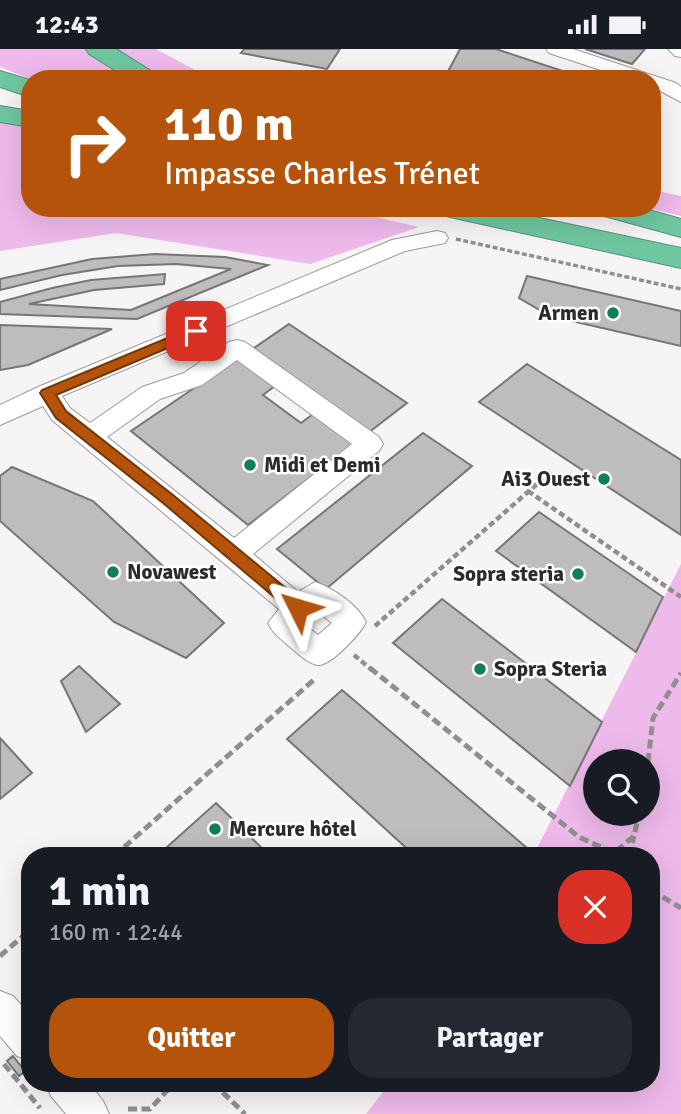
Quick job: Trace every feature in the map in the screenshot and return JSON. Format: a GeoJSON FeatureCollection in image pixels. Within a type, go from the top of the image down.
{"type":"FeatureCollection","features":[{"type":"Feature","properties":{"kind":"highway"},"geometry":{"type":"LineString","coordinates":[[98,49],[132,70]]}},
{"type":"Feature","properties":{"kind":"highway"},"geometry":{"type":"LineString","coordinates":[[0,79],[21,86]]}},
{"type":"Feature","properties":{"kind":"highway"},"geometry":{"type":"LineString","coordinates":[[0,114],[21,118]]}},
{"type":"Feature","properties":{"kind":"highway"},"geometry":{"type":"LineString","coordinates":[[0,134],[21,135]]}},
{"type":"Feature","properties":{"kind":"highway"},"geometry":{"type":"LineString","coordinates":[[492,217],[681,258]]}},
{"type":"Feature","properties":{"kind":"highway"},"geometry":{"type":"LineString","coordinates":[[612,217],[681,230]]}},
{"type":"Feature","properties":{"kind":"highway"},"geometry":{"type":"LineString","coordinates":[[637,217],[681,230]]}},
{"type":"Feature","properties":{"kind":"street"},"geometry":{"type":"LineString","coordinates":[[555,49],[619,70]]}},
{"type":"Feature","properties":{"kind":"street"},"geometry":{"type":"LineString","coordinates":[[661,84],[681,96]]}},
{"type":"Feature","properties":{"kind":"street"},"geometry":{"type":"LineString","coordinates":[[0,416],[47,393],[400,245],[437,238]]}},
{"type":"Feature","properties":{"kind":"street"},"geometry":{"type":"LineString","coordinates":[[89,437],[151,393],[193,379],[237,348],[370,444],[233,554]]}},
{"type":"Feature","properties":{"kind":"street"},"geometry":{"type":"LineString","coordinates":[[47,393],[61,414],[298,608],[282,623],[319,653],[334,639]]}},
{"type":"Feature","properties":{"kind":"street"},"geometry":{"type":"LineString","coordinates":[[0,1009],[21,1033]]}},
{"type":"Feature","properties":{"kind":"street"},"geometry":{"type":"LineString","coordinates":[[72,1092],[90,1114]]}},
{"type":"Feature","properties":{"kind":"path"},"geometry":{"type":"LineString","coordinates":[[437,238],[460,239],[681,289]]}},
{"type":"Feature","properties":{"kind":"path"},"geometry":{"type":"LineString","coordinates":[[528,491],[681,597]]}},
{"type":"Feature","properties":{"kind":"path"},"geometry":{"type":"LineString","coordinates":[[334,639],[579,837],[599,847]]}},
{"type":"Feature","properties":{"kind":"path"},"geometry":{"type":"LineString","coordinates":[[649,749],[653,718],[681,673]]}},
{"type":"Feature","properties":{"kind":"path"},"geometry":{"type":"LineString","coordinates":[[631,847],[636,826]]}},
{"type":"Feature","properties":{"kind":"path"},"geometry":{"type":"LineString","coordinates":[[623,847],[634,836]]}},
{"type":"Feature","properties":{"kind":"path"},"geometry":{"type":"LineString","coordinates":[[660,895],[681,908]]}},
{"type":"Feature","properties":{"kind":"path"},"geometry":{"type":"LineString","coordinates":[[0,956],[21,938]]}},
{"type":"Feature","properties":{"kind":"path"},"geometry":{"type":"LineString","coordinates":[[0,1059],[21,1084]]}},
{"type":"Feature","properties":{"kind":"path"},"geometry":{"type":"LineString","coordinates":[[28,1092],[46,1114]]}},
{"type":"Feature","properties":{"kind":"path"},"geometry":{"type":"LineString","coordinates":[[128,1109],[150,1109],[166,1092]]}},
{"type":"Feature","properties":{"kind":"path"},"geometry":{"type":"LineString","coordinates":[[222,1092],[245,1114]]}},
{"type":"Feature","properties":{"kind":"shaded area"},"geometry":{"type":"Polygon","coordinates":[[[0,49],[156,49],[195,70],[21,70],[21,75],[0,67],[0,49]]]}},
{"type":"Feature","properties":{"kind":"shaded area"},"geometry":{"type":"Polygon","coordinates":[[[0,121],[21,125],[21,217],[375,217],[419,227],[310,264],[116,233],[0,251],[0,121]]]}},
{"type":"Feature","properties":{"kind":"shaded area"},"geometry":{"type":"Polygon","coordinates":[[[661,192],[681,196],[681,216],[661,211],[661,192]]]}},
{"type":"Feature","properties":{"kind":"shaded area"},"geometry":{"type":"Polygon","coordinates":[[[681,564],[681,1114],[366,1114],[383,1092],[660,1092],[660,847],[538,847],[583,757],[583,826],[660,826],[660,749],[587,749],[681,564]]]}},
{"type":"Feature","properties":{"kind":"building"},"geometry":{"type":"Polygon","coordinates":[[[244,49],[340,49],[327,69],[241,53],[244,49]]]}},
{"type":"Feature","properties":{"kind":"building"},"geometry":{"type":"Polygon","coordinates":[[[460,49],[496,49],[560,70],[449,70],[460,49]]]}},
{"type":"Feature","properties":{"kind":"building"},"geometry":{"type":"Polygon","coordinates":[[[585,49],[645,49],[632,64],[585,49]]]}},
{"type":"Feature","properties":{"kind":"building"},"geometry":{"type":"Polygon","coordinates":[[[155,254],[225,257],[268,265],[137,319],[0,314],[0,302],[52,288],[91,280],[165,274],[164,284],[94,290],[29,304],[131,310],[231,269],[176,264],[118,266],[62,275],[0,290],[0,279],[92,259],[155,254]]]}},
{"type":"Feature","properties":{"kind":"building","name":"Armen"},"geometry":{"type":"Polygon","coordinates":[[[527,276],[681,311],[681,346],[550,316],[519,298],[527,276]]]}},
{"type":"Feature","properties":{"kind":"building"},"geometry":{"type":"Polygon","coordinates":[[[289,324],[407,403],[368,433],[251,350],[289,324]]]}},
{"type":"Feature","properties":{"kind":"building"},"geometry":{"type":"Polygon","coordinates":[[[0,325],[112,329],[28,365],[0,370],[0,325]]]}},
{"type":"Feature","properties":{"kind":"building"},"geometry":{"type":"Polygon","coordinates":[[[237,359],[275,386],[263,395],[301,423],[313,414],[354,444],[248,525],[131,431],[237,359]]]}},
{"type":"Feature","properties":{"kind":"building"},"geometry":{"type":"Polygon","coordinates":[[[527,364],[681,460],[681,535],[479,402],[527,364]]]}},
{"type":"Feature","properties":{"kind":"building"},"geometry":{"type":"Polygon","coordinates":[[[423,433],[472,466],[326,589],[277,549],[423,433]]]}},
{"type":"Feature","properties":{"kind":"building","name":"Novawest"},"geometry":{"type":"Polygon","coordinates":[[[12,467],[93,501],[224,623],[186,658],[114,622],[0,521],[0,476],[12,467]]]}},
{"type":"Feature","properties":{"kind":"building","name":"Sopra steria"},"geometry":{"type":"Polygon","coordinates":[[[539,512],[663,597],[636,652],[496,551],[539,512]]]}},
{"type":"Feature","properties":{"kind":"building","name":"Sopra Steria"},"geometry":{"type":"Polygon","coordinates":[[[442,599],[602,722],[588,749],[583,749],[583,760],[570,786],[393,643],[442,599]]]}},
{"type":"Feature","properties":{"kind":"building"},"geometry":{"type":"Polygon","coordinates":[[[79,666],[120,704],[86,732],[61,681],[79,666]]]}},
{"type":"Feature","properties":{"kind":"building"},"geometry":{"type":"Polygon","coordinates":[[[342,690],[526,847],[405,847],[287,739],[342,690]]]}},
{"type":"Feature","properties":{"kind":"building"},"geometry":{"type":"Polygon","coordinates":[[[0,738],[32,773],[0,799],[0,738]]]}},
{"type":"Feature","properties":{"kind":"building","name":"Mercure hôtel"},"geometry":{"type":"Polygon","coordinates":[[[216,803],[261,847],[167,847],[216,803]]]}},
{"type":"Feature","properties":{"kind":"building"},"geometry":{"type":"Polygon","coordinates":[[[13,1056],[21,1066],[21,1074],[19,1076],[7,1061],[13,1056]]]}},
{"type":"Feature","properties":{"kind":"place","name":"Armen"},"geometry":{"type":"Point","coordinates":[613,313]}},
{"type":"Feature","properties":{"kind":"place","name":"Midi et Demi"},"geometry":{"type":"Point","coordinates":[250,465]}},
{"type":"Feature","properties":{"kind":"place","name":"Ai3 Ouest"},"geometry":{"type":"Point","coordinates":[604,479]}},
{"type":"Feature","properties":{"kind":"place","name":"Novawest"},"geometry":{"type":"Point","coordinates":[113,572]}},
{"type":"Feature","properties":{"kind":"place","name":"Sopra steria"},"geometry":{"type":"Point","coordinates":[578,574]}},
{"type":"Feature","properties":{"kind":"place","name":"Sopra Steria"},"geometry":{"type":"Point","coordinates":[480,669]}},
{"type":"Feature","properties":{"kind":"place","name":"Mercure hôtel"},"geometry":{"type":"Point","coordinates":[215,829]}},
{"type":"Feature","properties":{"kind":"route"},"geometry":{"type":"LineString","coordinates":[[196,331],[47,393],[61,414],[298,608]]}}]}
